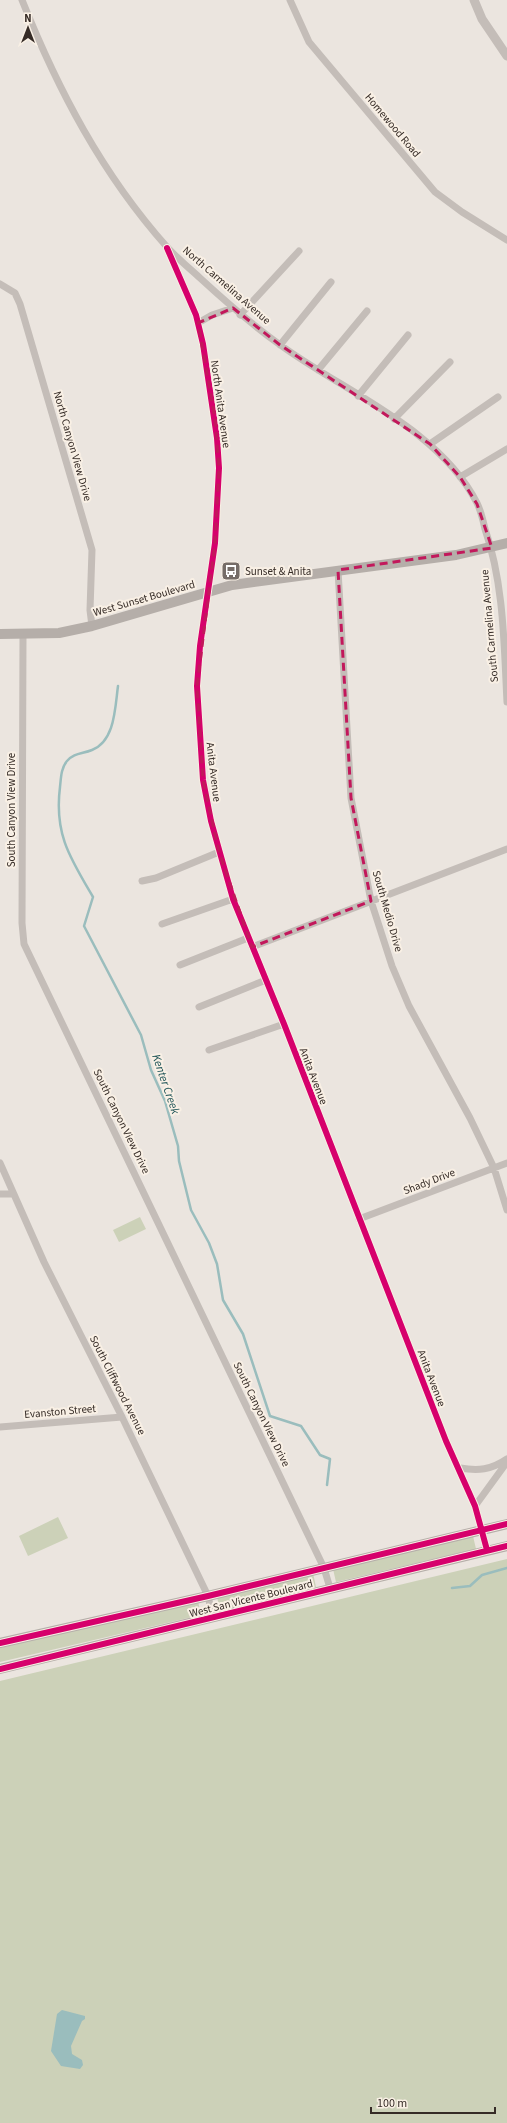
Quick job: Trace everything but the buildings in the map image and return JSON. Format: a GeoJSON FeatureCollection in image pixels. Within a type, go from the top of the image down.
{"type":"FeatureCollection","features":[{"type":"Feature","properties":{"kind":"main road","name":"West Sunset Boulevard"},"geometry":{"type":"LineString","coordinates":[[0,634],[23,635],[59,633],[92,626],[232,585],[456,555],[492,548],[507,543]]}},
{"type":"Feature","properties":{"kind":"main road","name":"West San Vicente Boulevard"},"geometry":{"type":"LineString","coordinates":[[0,1643],[208,1596],[507,1524]]}},
{"type":"Feature","properties":{"kind":"main road","name":"West San Vicente Boulevard"},"geometry":{"type":"LineString","coordinates":[[0,1669],[507,1546]]}},
{"type":"Feature","properties":{"kind":"street","name":"North Carmelina Avenue"},"geometry":{"type":"LineString","coordinates":[[22,0],[44,56],[66,101],[89,140],[126,194],[168,248],[240,315],[280,345],[430,444],[460,477],[477,504],[492,548]]}},
{"type":"Feature","properties":{"kind":"street","name":"Homewood Road"},"geometry":{"type":"LineString","coordinates":[[290,0],[309,42],[435,192],[462,212],[507,240]]}},
{"type":"Feature","properties":{"kind":"street"},"geometry":{"type":"LineString","coordinates":[[474,0],[482,19],[507,56]]}},
{"type":"Feature","properties":{"kind":"street","name":"North Anita Avenue"},"geometry":{"type":"LineString","coordinates":[[168,248],[198,323],[215,418],[219,468],[215,542],[208,592]]}},
{"type":"Feature","properties":{"kind":"street"},"geometry":{"type":"LineString","coordinates":[[240,315],[299,251]]}},
{"type":"Feature","properties":{"kind":"street"},"geometry":{"type":"LineString","coordinates":[[280,345],[331,282]]}},
{"type":"Feature","properties":{"kind":"street","name":"North Canyon View Drive"},"geometry":{"type":"LineString","coordinates":[[0,284],[15,293],[20,304],[92,550],[90,610],[92,626]]}},
{"type":"Feature","properties":{"kind":"street"},"geometry":{"type":"LineString","coordinates":[[198,323],[212,315],[233,308]]}},
{"type":"Feature","properties":{"kind":"street"},"geometry":{"type":"LineString","coordinates":[[318,370],[367,311]]}},
{"type":"Feature","properties":{"kind":"street"},"geometry":{"type":"LineString","coordinates":[[358,396],[408,335]]}},
{"type":"Feature","properties":{"kind":"street"},"geometry":{"type":"LineString","coordinates":[[394,419],[450,362]]}},
{"type":"Feature","properties":{"kind":"street"},"geometry":{"type":"LineString","coordinates":[[430,444],[498,397]]}},
{"type":"Feature","properties":{"kind":"street"},"geometry":{"type":"LineString","coordinates":[[460,477],[507,449]]}},
{"type":"Feature","properties":{"kind":"street","name":"South Carmelina Avenue"},"geometry":{"type":"LineString","coordinates":[[492,548],[500,598],[505,650],[507,702]]}},
{"type":"Feature","properties":{"kind":"street","name":"South Medio Drive"},"geometry":{"type":"LineString","coordinates":[[338,570],[351,798],[371,901],[392,966],[409,1006],[470,1118],[494,1168],[507,1210]]}},
{"type":"Feature","properties":{"kind":"street","name":"Anita Avenue"},"geometry":{"type":"LineString","coordinates":[[208,592],[200,646],[198,686],[199,717],[203,780],[219,852],[233,899],[248,938],[284,1024],[446,1441],[460,1468],[475,1506],[487,1550]]}},
{"type":"Feature","properties":{"kind":"street","name":"South Canyon View Drive"},"geometry":{"type":"LineString","coordinates":[[23,635],[22,924],[24,944],[324,1568],[330,1588]]}},
{"type":"Feature","properties":{"kind":"street"},"geometry":{"type":"LineString","coordinates":[[252,947],[507,849]]}},
{"type":"Feature","properties":{"kind":"street"},"geometry":{"type":"LineString","coordinates":[[142,881],[156,878],[219,852]]}},
{"type":"Feature","properties":{"kind":"street"},"geometry":{"type":"LineString","coordinates":[[162,924],[233,899]]}},
{"type":"Feature","properties":{"kind":"street"},"geometry":{"type":"LineString","coordinates":[[180,965],[248,938]]}},
{"type":"Feature","properties":{"kind":"street"},"geometry":{"type":"LineString","coordinates":[[199,1007],[266,980]]}},
{"type":"Feature","properties":{"kind":"street"},"geometry":{"type":"LineString","coordinates":[[209,1050],[284,1024]]}},
{"type":"Feature","properties":{"kind":"street","name":"South Cliffwood Avenue"},"geometry":{"type":"LineString","coordinates":[[0,1163],[44,1262],[122,1417],[208,1596],[213,1618]]}},
{"type":"Feature","properties":{"kind":"street","name":"Shady Drive"},"geometry":{"type":"LineString","coordinates":[[359,1219],[507,1163]]}},
{"type":"Feature","properties":{"kind":"street"},"geometry":{"type":"LineString","coordinates":[[0,1194],[13,1194]]}},
{"type":"Feature","properties":{"kind":"street","name":"Evanston Street"},"geometry":{"type":"LineString","coordinates":[[0,1427],[122,1417]]}},
{"type":"Feature","properties":{"kind":"street"},"geometry":{"type":"LineString","coordinates":[[460,1468],[476,1471],[483,1470],[507,1460]]}},
{"type":"Feature","properties":{"kind":"street"},"geometry":{"type":"LineString","coordinates":[[475,1506],[507,1460]]}},
{"type":"Feature","properties":{"kind":"highlighted area"},"geometry":{"type":"Polygon","coordinates":[[[233,308],[280,345],[430,444],[460,477],[477,504],[492,548],[338,570],[351,798],[371,901],[252,947],[219,852],[203,780],[197,686],[215,543],[219,468],[215,418],[198,323],[233,308]]]}},
{"type":"Feature","properties":{"kind":"green space"},"geometry":{"type":"Polygon","coordinates":[[[140,1217],[146,1229],[119,1242],[113,1230],[140,1217]]]}},
{"type":"Feature","properties":{"kind":"green space"},"geometry":{"type":"Polygon","coordinates":[[[58,1517],[68,1538],[28,1556],[19,1536],[58,1517]]]}},
{"type":"Feature","properties":{"kind":"green space"},"geometry":{"type":"Polygon","coordinates":[[[473,1536],[476,1549],[336,1582],[333,1569],[473,1536]]]}},
{"type":"Feature","properties":{"kind":"green space"},"geometry":{"type":"Polygon","coordinates":[[[507,1559],[507,2123],[0,2123],[0,1681],[507,1559]]]}},
{"type":"Feature","properties":{"kind":"green space"},"geometry":{"type":"Polygon","coordinates":[[[313,1573],[316,1587],[220,1610],[217,1597],[313,1573]]]}},
{"type":"Feature","properties":{"kind":"green space"},"geometry":{"type":"Polygon","coordinates":[[[198,1601],[201,1615],[0,1662],[0,1648],[198,1601]]]}},
{"type":"Feature","properties":{"kind":"water"},"geometry":{"type":"Polygon","coordinates":[[[62,2010],[85,2016],[85,2019],[82,2021],[71,2046],[72,2054],[82,2060],[83,2065],[80,2069],[61,2066],[51,2051],[57,2014],[62,2010]]]}},
{"type":"Feature","properties":{"kind":"waterway","name":"Kenter Creek"},"geometry":{"type":"LineString","coordinates":[[118,686],[115,714],[110,732],[100,746],[70,758],[62,770],[61,777],[59,819],[62,832],[77,870],[93,897],[84,926],[141,1035],[151,1070],[165,1101],[178,1146],[179,1161],[191,1210],[209,1243],[217,1264],[223,1300],[243,1334],[270,1416],[301,1426],[320,1455],[330,1459],[327,1485]]}},
{"type":"Feature","properties":{"kind":"waterway","name":"Kenter Creek"},"geometry":{"type":"LineString","coordinates":[[452,1588],[470,1586],[482,1575],[507,1568]]}},
{"type":"Feature","properties":{"kind":"cycle path"},"geometry":{"type":"LineString","coordinates":[[167,248],[196,315],[203,344],[217,438],[219,468],[215,543],[200,646],[197,686],[203,780],[211,821],[233,899],[284,1024],[446,1441],[475,1506],[487,1550]]}},
{"type":"Feature","properties":{"kind":"cycle path"},"geometry":{"type":"LineString","coordinates":[[0,1643],[208,1596],[507,1524]]}},
{"type":"Feature","properties":{"kind":"cycle path"},"geometry":{"type":"LineString","coordinates":[[0,1669],[507,1546]]}},
{"type":"Feature","properties":{"kind":"place","name":"Sunset & Anita"},"geometry":{"type":"Point","coordinates":[231,571]}}]}
